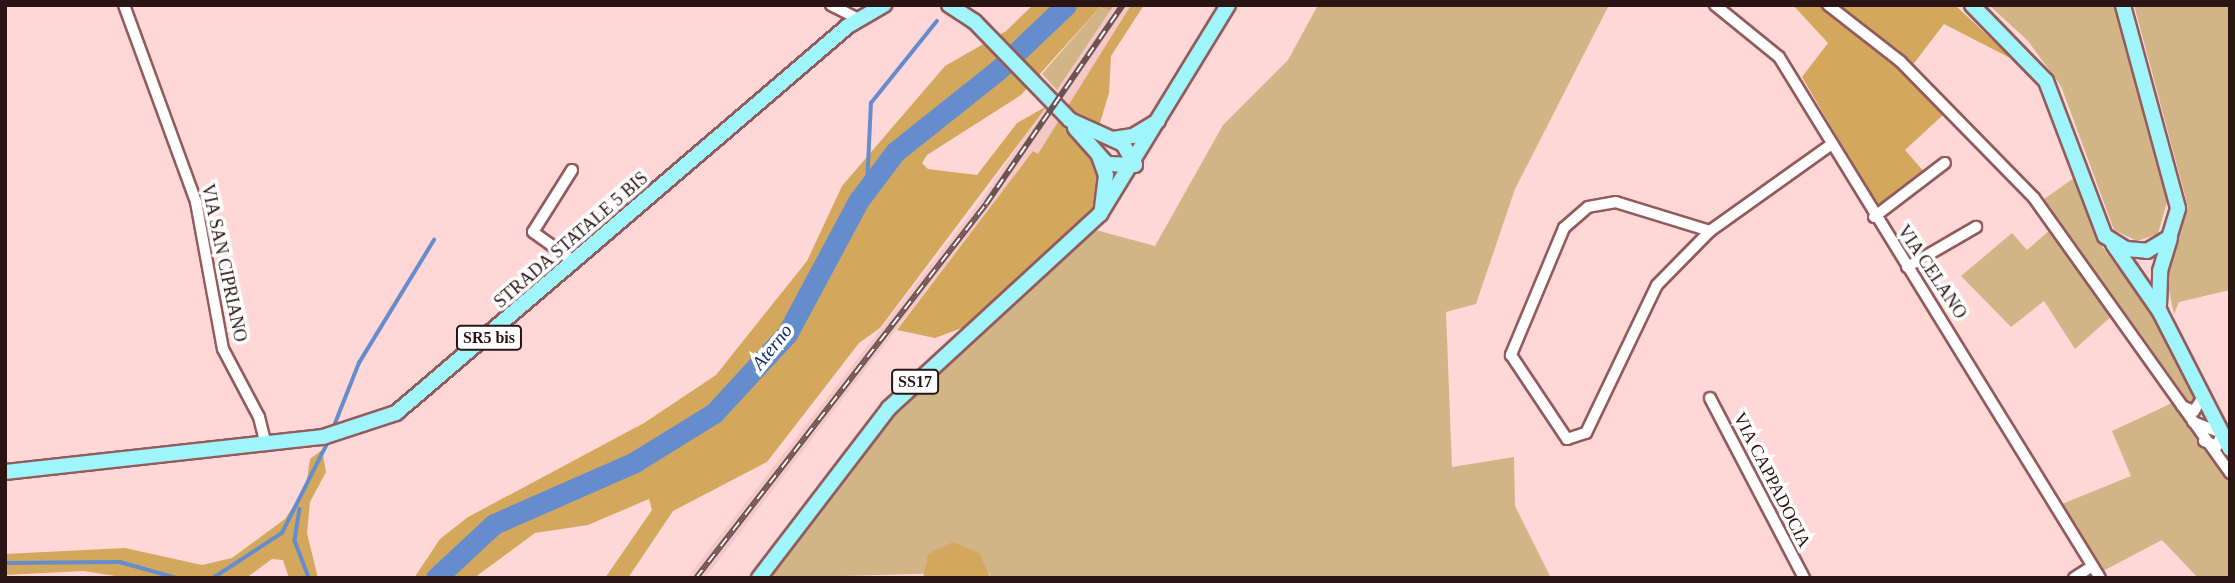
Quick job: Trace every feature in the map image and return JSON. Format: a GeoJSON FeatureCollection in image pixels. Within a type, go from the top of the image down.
{"type":"FeatureCollection","features":[{"type":"Feature","properties":{"kind":"main road","name":"STRADA STATALE 5 BIS"},"geometry":{"type":"LineString","coordinates":[[5,472],[266,445],[344,434],[396,413],[858,19],[884,5]]}},
{"type":"Feature","properties":{"kind":"main road"},"geometry":{"type":"LineString","coordinates":[[949,5],[986,32],[1028,79],[1112,167],[1135,165],[1126,147],[1070,120],[1028,79]]}},
{"type":"Feature","properties":{"kind":"main road","name":"SS17"},"geometry":{"type":"LineString","coordinates":[[759,578],[889,408],[1100,214],[1135,165],[1228,5]]}},
{"type":"Feature","properties":{"kind":"main road"},"geometry":{"type":"LineString","coordinates":[[1972,5],[2046,81],[2109,241],[2136,268]]}},
{"type":"Feature","properties":{"kind":"main road"},"geometry":{"type":"LineString","coordinates":[[2123,5],[2176,196],[2174,229],[2160,271],[2160,311]]}},
{"type":"Feature","properties":{"kind":"main road"},"geometry":{"type":"LineString","coordinates":[[1111,139],[1137,135],[1162,118]]}},
{"type":"Feature","properties":{"kind":"main road"},"geometry":{"type":"LineString","coordinates":[[1099,155],[1106,184],[1100,214]]}},
{"type":"Feature","properties":{"kind":"main road"},"geometry":{"type":"LineString","coordinates":[[2136,268],[2150,250],[2174,229]]}},
{"type":"Feature","properties":{"kind":"main road"},"geometry":{"type":"LineString","coordinates":[[2109,241],[2124,248],[2150,250]]}},
{"type":"Feature","properties":{"kind":"main road"},"geometry":{"type":"LineString","coordinates":[[2124,248],[2160,311],[2230,449]]}},
{"type":"Feature","properties":{"kind":"street","name":"VIA SAN CIPRIANO"},"geometry":{"type":"LineString","coordinates":[[124,5],[193,194],[223,349],[259,417],[266,445]]}},
{"type":"Feature","properties":{"kind":"street"},"geometry":{"type":"LineString","coordinates":[[831,5],[858,19]]}},
{"type":"Feature","properties":{"kind":"street","name":"VIA CELANO"},"geometry":{"type":"LineString","coordinates":[[1715,5],[1779,57],[1874,216],[1969,357],[2091,567],[2100,578]]}},
{"type":"Feature","properties":{"kind":"street"},"geometry":{"type":"LineString","coordinates":[[1828,5],[1900,61],[2034,198],[2182,406],[2203,440],[2230,473]]}},
{"type":"Feature","properties":{"kind":"street"},"geometry":{"type":"LineString","coordinates":[[1710,231],[1616,202],[1588,207],[1568,223],[1511,355],[1567,439],[1586,433],[1652,291],[1710,231],[1832,144]]}},
{"type":"Feature","properties":{"kind":"street"},"geometry":{"type":"LineString","coordinates":[[1874,216],[1945,163]]}},
{"type":"Feature","properties":{"kind":"street"},"geometry":{"type":"LineString","coordinates":[[572,170],[533,232],[575,262]]}},
{"type":"Feature","properties":{"kind":"street"},"geometry":{"type":"LineString","coordinates":[[1907,267],[1976,228]]}},
{"type":"Feature","properties":{"kind":"street"},"geometry":{"type":"LineString","coordinates":[[2182,406],[2194,411],[2203,397]]}},
{"type":"Feature","properties":{"kind":"street","name":"VIA CAPPADOCIA"},"geometry":{"type":"LineString","coordinates":[[1710,398],[1804,578]]}},
{"type":"Feature","properties":{"kind":"street"},"geometry":{"type":"LineString","coordinates":[[2191,421],[2222,433],[2217,446],[2203,440]]}},
{"type":"Feature","properties":{"kind":"street"},"geometry":{"type":"LineString","coordinates":[[2074,578],[2091,567]]}},
{"type":"Feature","properties":{"kind":"shaded area"},"geometry":{"type":"Polygon","coordinates":[[[1033,5],[1114,5],[1110,11],[1100,7],[1021,95],[927,155],[922,163],[928,169],[977,175],[1017,123],[1047,106],[880,328],[859,343],[767,462],[673,511],[628,578],[605,578],[652,510],[649,499],[588,525],[535,533],[474,578],[414,578],[440,539],[468,517],[644,423],[716,375],[807,261],[842,186],[945,66],[1006,31],[1033,5]]]}},
{"type":"Feature","properties":{"kind":"shaded area"},"geometry":{"type":"Polygon","coordinates":[[[1114,5],[1131,5],[1038,155],[1033,152],[705,578],[687,578],[981,200],[1114,5]]]}},
{"type":"Feature","properties":{"kind":"shaded area"},"geometry":{"type":"Polygon","coordinates":[[[1131,5],[1144,5],[1111,56],[1109,93],[1091,153],[1101,172],[1095,205],[1085,221],[970,325],[935,338],[897,330],[1033,151],[1038,154],[1131,5]]]}},
{"type":"Feature","properties":{"kind":"shaded area"},"geometry":{"type":"Polygon","coordinates":[[[1318,5],[1609,5],[1515,189],[1476,304],[1446,312],[1452,467],[1514,457],[1515,506],[1551,578],[991,578],[989,572],[767,578],[893,413],[1096,230],[1155,246],[1223,125],[1288,60],[1318,5]]]}},
{"type":"Feature","properties":{"kind":"shaded area"},"geometry":{"type":"Polygon","coordinates":[[[1793,5],[1955,5],[2014,60],[1944,24],[1905,75],[1943,115],[1905,150],[1925,173],[1877,205],[1802,77],[1828,43],[1793,5]]]}},
{"type":"Feature","properties":{"kind":"shaded area"},"geometry":{"type":"Polygon","coordinates":[[[1989,5],[2114,5],[2167,202],[2158,234],[2137,241],[2114,230],[2061,86],[2028,41],[1989,5]]]}},
{"type":"Feature","properties":{"kind":"shaded area"},"geometry":{"type":"Polygon","coordinates":[[[2134,5],[2230,5],[2230,290],[2179,302],[2174,314],[2166,276],[2188,207],[2134,5]]]}},
{"type":"Feature","properties":{"kind":"shaded area"},"geometry":{"type":"Polygon","coordinates":[[[1100,7],[1110,11],[1057,90],[1042,74],[1100,7]]]}},
{"type":"Feature","properties":{"kind":"shaded area"},"geometry":{"type":"Polygon","coordinates":[[[2074,178],[2096,238],[2158,323],[2197,399],[2192,406],[2044,199],[2074,178]]]}},
{"type":"Feature","properties":{"kind":"shaded area"},"geometry":{"type":"Polygon","coordinates":[[[2051,229],[2114,314],[2075,349],[2044,301],[2011,327],[1961,276],[2012,233],[2027,250],[2051,229]]]}},
{"type":"Feature","properties":{"kind":"shaded area"},"geometry":{"type":"Polygon","coordinates":[[[2172,403],[2230,479],[2230,578],[2198,578],[2162,540],[2103,571],[2062,504],[2131,476],[2112,431],[2172,403]]]}},
{"type":"Feature","properties":{"kind":"shaded area"},"geometry":{"type":"Polygon","coordinates":[[[322,450],[326,472],[310,502],[307,533],[318,578],[289,578],[283,560],[272,559],[246,578],[128,578],[83,571],[5,575],[5,554],[125,548],[202,565],[232,558],[285,519],[306,486],[310,459],[322,450]]]}},
{"type":"Feature","properties":{"kind":"shaded area"},"geometry":{"type":"Polygon","coordinates":[[[953,542],[979,553],[991,578],[923,578],[928,554],[953,542]]]}},
{"type":"Feature","properties":{"kind":"waterway","name":"Aterno"},"geometry":{"type":"LineString","coordinates":[[436,578],[494,524],[633,463],[714,413],[787,334],[859,200],[895,152],[998,70],[1066,5]]}},
{"type":"Feature","properties":{"kind":"waterway"},"geometry":{"type":"LineString","coordinates":[[867,187],[871,103],[937,21]]}},
{"type":"Feature","properties":{"kind":"waterway"},"geometry":{"type":"LineString","coordinates":[[334,426],[359,363],[434,240]]}},
{"type":"Feature","properties":{"kind":"waterway"},"geometry":{"type":"LineString","coordinates":[[213,578],[282,533],[327,444]]}},
{"type":"Feature","properties":{"kind":"waterway"},"geometry":{"type":"LineString","coordinates":[[300,509],[295,541],[309,578]]}},
{"type":"Feature","properties":{"kind":"waterway"},"geometry":{"type":"LineString","coordinates":[[5,563],[120,562],[177,578]]}},
{"type":"Feature","properties":{"kind":"railway"},"geometry":{"type":"LineString","coordinates":[[696,578],[986,204],[1123,5]]}}]}
